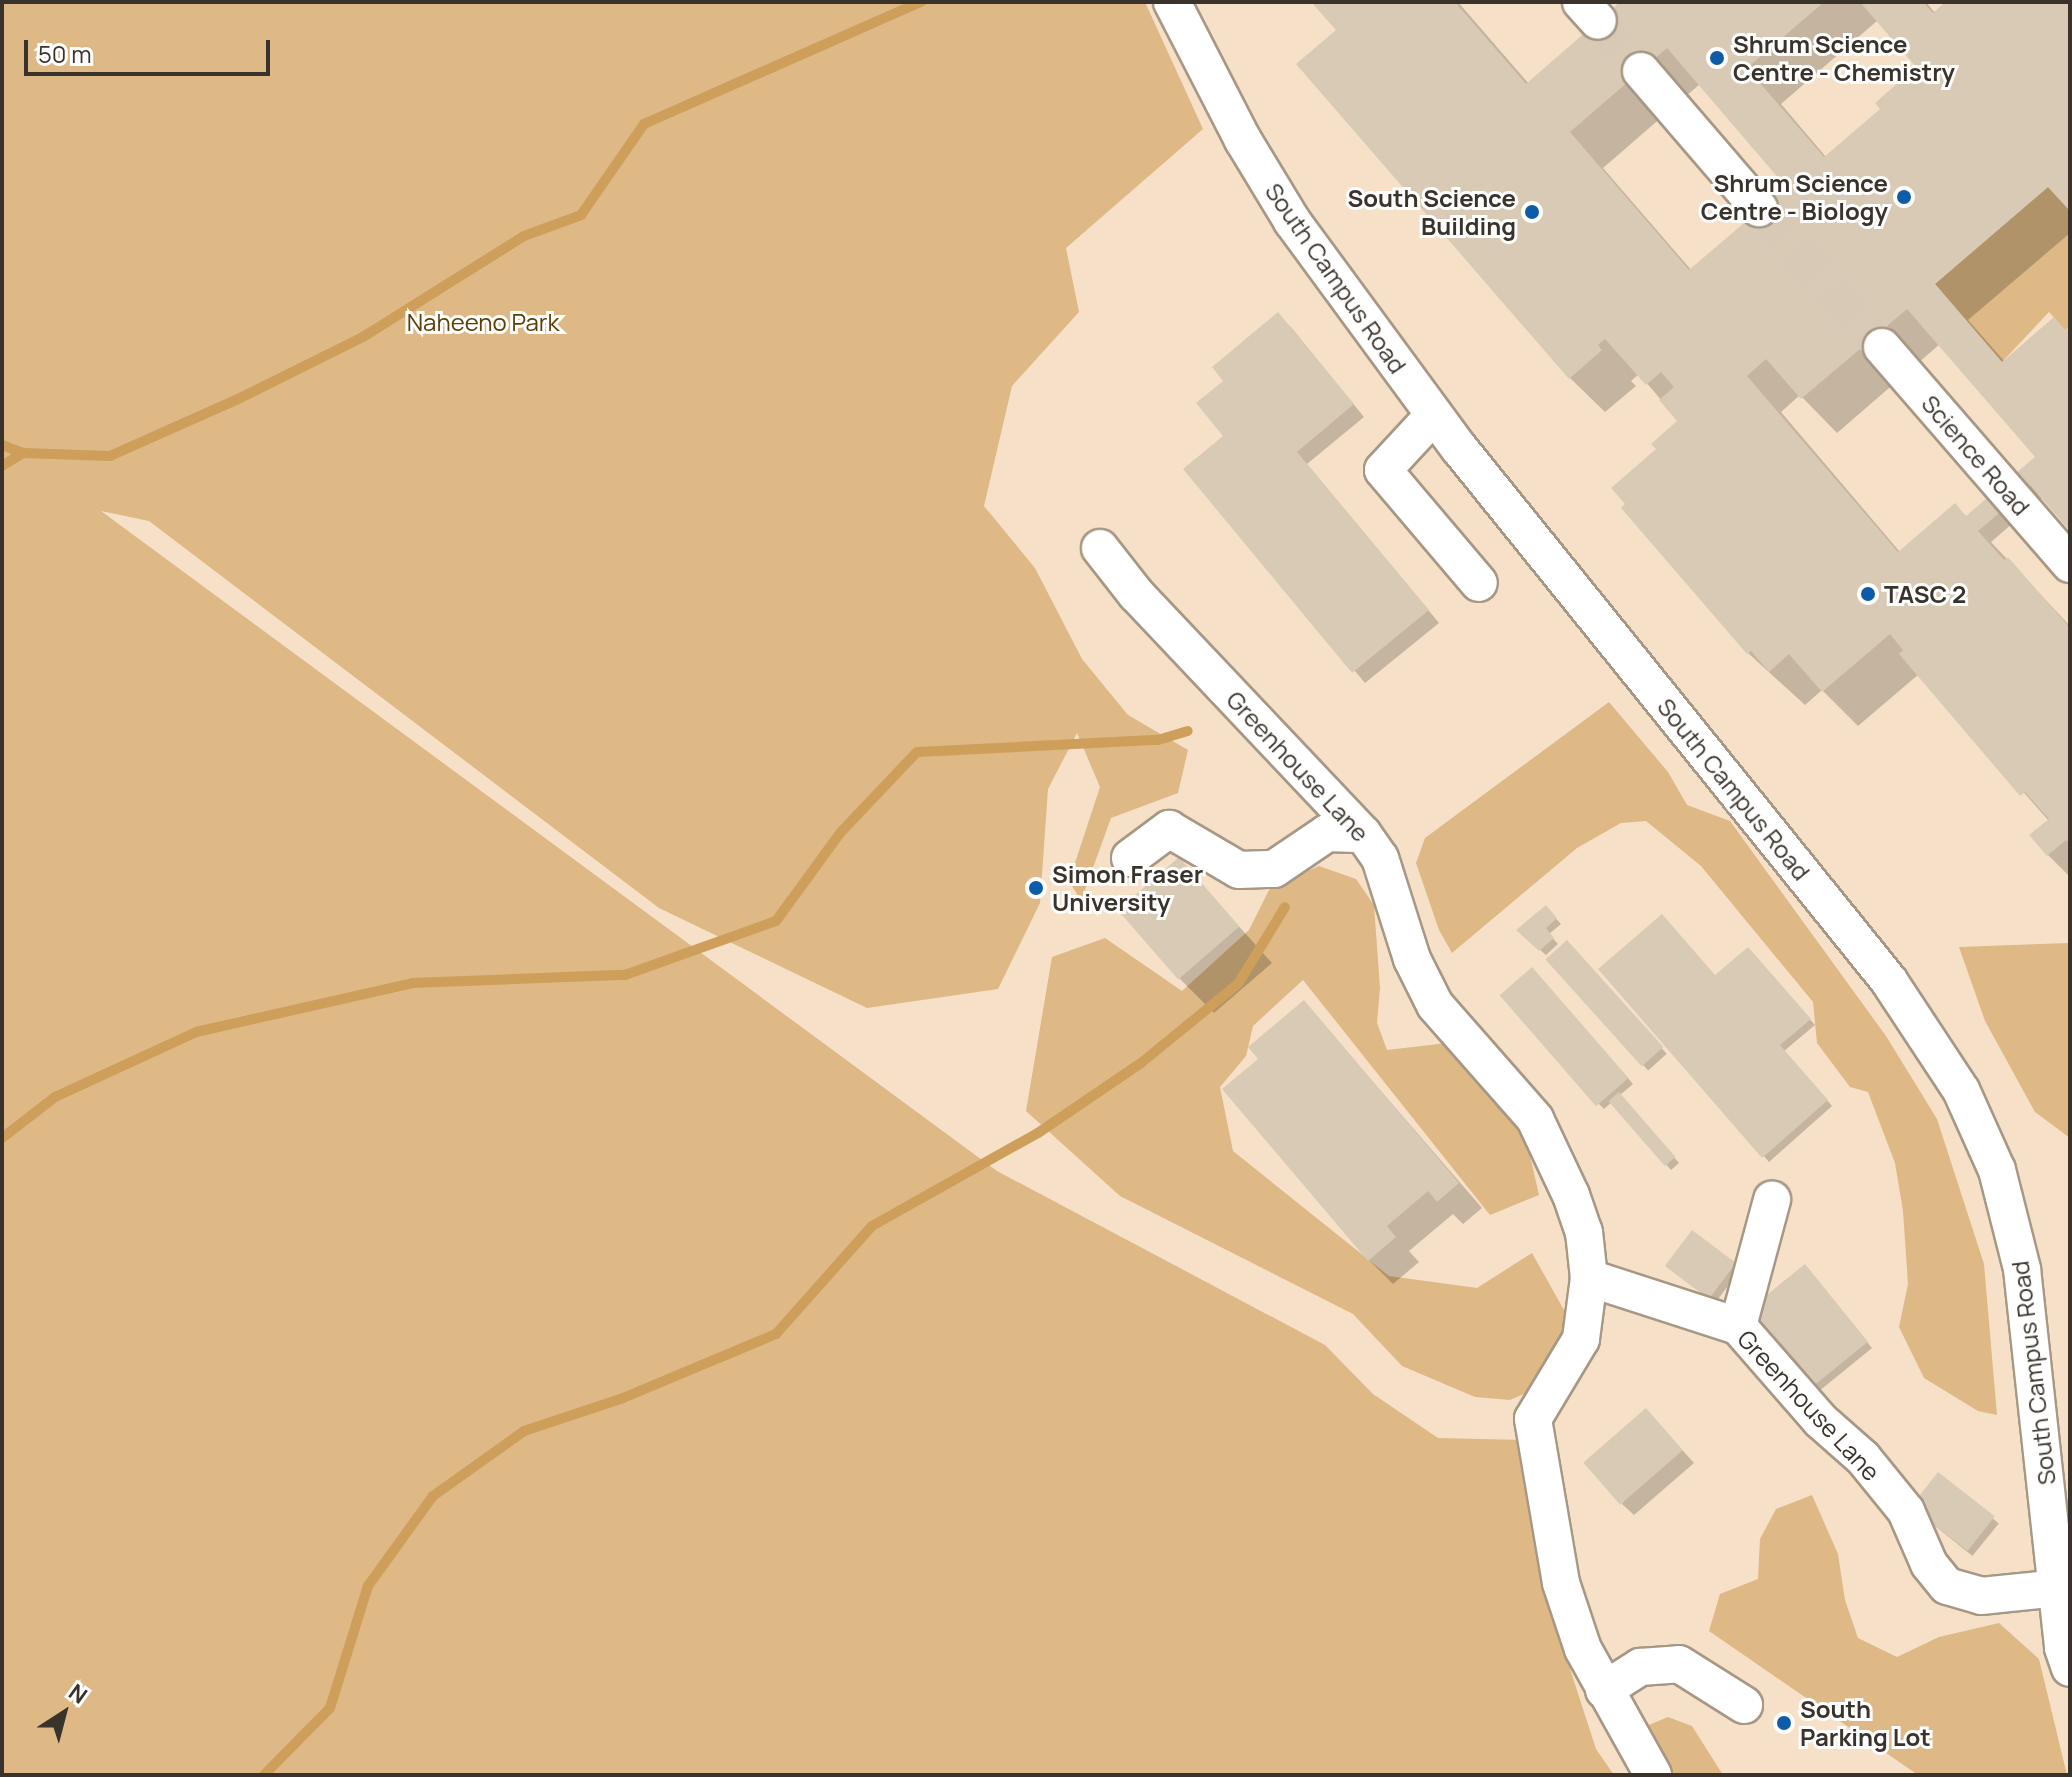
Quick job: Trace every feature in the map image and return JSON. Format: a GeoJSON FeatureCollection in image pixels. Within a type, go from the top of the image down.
{"type":"FeatureCollection","features":[{"type":"Feature","properties":{"kind":"street","name":"South Campus Road"},"geometry":{"type":"LineString","coordinates":[[1172,2],[1243,140],[1292,221],[1434,415],[1889,981],[1961,1090],[1997,1170],[2014,1228],[2056,1426],[2058,1588],[2070,1668]]}},
{"type":"Feature","properties":{"kind":"street"},"geometry":{"type":"LineString","coordinates":[[1641,71],[1759,208]]}},
{"type":"Feature","properties":{"kind":"street","name":"Science Road"},"geometry":{"type":"LineString","coordinates":[[1882,347],[2070,564]]}},
{"type":"Feature","properties":{"kind":"street"},"geometry":{"type":"LineString","coordinates":[[1434,415],[1383,470],[1479,583]]}},
{"type":"Feature","properties":{"kind":"street","name":"Greenhouse Lane"},"geometry":{"type":"LineString","coordinates":[[1100,548],[1136,594],[1363,834],[1380,858],[1412,959],[1435,1005],[1535,1119],[1559,1204],[1584,1232],[1589,1278],[1738,1326],[1821,1421],[1863,1458],[1906,1511],[1929,1564],[1947,1586],[1981,1596],[2058,1588]]}},
{"type":"Feature","properties":{"kind":"street"},"geometry":{"type":"LineString","coordinates":[[1130,858],[1169,829],[1239,870],[1274,869],[1327,833],[1363,834]]}},
{"type":"Feature","properties":{"kind":"street"},"geometry":{"type":"LineString","coordinates":[[1738,1326],[1772,1200]]}},
{"type":"Feature","properties":{"kind":"street"},"geometry":{"type":"LineString","coordinates":[[1589,1278],[1581,1339],[1533,1419],[1561,1583],[1583,1649],[1653,1775]]}},
{"type":"Feature","properties":{"kind":"street"},"geometry":{"type":"LineString","coordinates":[[1604,1690],[1640,1667],[1679,1664],[1744,1705]]}},
{"type":"Feature","properties":{"kind":"shaded area","name":"Simon Fraser University"},"geometry":{"type":"Polygon","coordinates":[[[2,2],[2070,2],[2070,1775],[2,1775],[2,2]]]}},
{"type":"Feature","properties":{"kind":"green space","name":"Naheeno Park"},"geometry":{"type":"Polygon","coordinates":[[[2,2],[1145,2],[1203,129],[1066,248],[1079,312],[1012,386],[984,506],[1035,568],[1082,659],[1128,715],[1188,750],[1178,793],[1111,818],[1081,901],[1069,881],[1100,787],[1077,733],[1048,789],[1040,903],[998,989],[867,1008],[659,908],[149,521],[101,511],[997,1171],[1325,1345],[1373,1394],[1438,1438],[1523,1440],[1560,1638],[1596,1749],[1614,1775],[2,1775],[2,2]]]}},
{"type":"Feature","properties":{"kind":"green space"},"geometry":{"type":"Polygon","coordinates":[[[2048,187],[2070,211],[2070,326],[2065,330],[2049,312],[2002,362],[1935,284],[2048,187]]]}},
{"type":"Feature","properties":{"kind":"green space"},"geometry":{"type":"Polygon","coordinates":[[[1609,702],[1668,772],[1687,805],[1730,821],[1886,1036],[1937,1119],[1984,1264],[1997,1415],[1978,1411],[1924,1378],[1899,1327],[1908,1284],[1903,1211],[1895,1163],[1868,1092],[1850,1087],[1817,1043],[1813,1002],[1701,866],[1646,821],[1621,823],[1577,848],[1452,953],[1439,930],[1416,863],[1425,838],[1609,702]]]}},
{"type":"Feature","properties":{"kind":"green space"},"geometry":{"type":"Polygon","coordinates":[[[1319,866],[1356,879],[1374,905],[1380,988],[1377,1023],[1387,1050],[1447,1043],[1524,1129],[1539,1195],[1490,1215],[1303,980],[1253,1026],[1246,1056],[1220,1087],[1233,1151],[1389,1276],[1477,1288],[1532,1253],[1569,1319],[1535,1389],[1510,1400],[1475,1397],[1402,1366],[1353,1314],[1120,1196],[1026,1111],[1052,957],[1105,938],[1182,991],[1249,930],[1270,888],[1319,866]]]}},
{"type":"Feature","properties":{"kind":"green space"},"geometry":{"type":"Polygon","coordinates":[[[2070,943],[2070,1138],[2035,1112],[1985,1021],[1959,947],[2070,943]]]}},
{"type":"Feature","properties":{"kind":"green space"},"geometry":{"type":"Polygon","coordinates":[[[1812,1495],[1838,1554],[1845,1600],[1858,1638],[1897,1657],[1939,1637],[1999,1623],[2039,1659],[2067,1775],[1918,1775],[1709,1631],[1720,1594],[1758,1579],[1760,1539],[1776,1509],[1812,1495]]]}},
{"type":"Feature","properties":{"kind":"green space"},"geometry":{"type":"Polygon","coordinates":[[[1668,1717],[1692,1726],[1723,1775],[1670,1775],[1644,1727],[1668,1717]]]}},
{"type":"Feature","properties":{"kind":"building"},"geometry":{"type":"Polygon","coordinates":[[[1311,2],[1455,2],[1526,84],[1620,2],[1824,2],[1747,68],[1824,157],[1880,109],[1875,103],[1916,67],[1860,2],[1923,2],[1933,13],[1945,2],[2070,2],[2070,211],[2048,187],[1935,284],[2002,362],[2054,317],[2065,330],[2070,326],[2070,531],[2031,486],[1978,531],[2004,560],[2008,557],[2070,628],[2070,844],[2066,840],[2047,856],[2029,835],[2049,819],[2025,792],[2020,796],[1899,654],[1903,650],[1890,634],[1822,692],[1789,654],[1769,672],[1751,651],[1747,654],[1621,508],[1625,504],[1611,488],[1656,449],[1651,444],[1677,421],[1659,400],[1674,387],[1661,372],[1646,385],[1605,339],[1598,345],[1602,350],[1569,379],[1296,64],[1336,30],[1311,2]],[[1667,48],[1570,132],[1689,270],[1786,187],[1667,48]],[[1907,309],[1801,399],[1766,359],[1747,376],[1898,552],[1955,503],[1966,516],[2035,457],[1907,309]]]}},
{"type":"Feature","properties":{"kind":"building"},"geometry":{"type":"Polygon","coordinates":[[[1278,312],[1354,404],[1297,452],[1429,610],[1352,673],[1183,469],[1223,436],[1196,403],[1223,381],[1212,367],[1278,312]]]}},
{"type":"Feature","properties":{"kind":"building"},"geometry":{"type":"Polygon","coordinates":[[[1179,857],[1239,926],[1178,980],[1118,910],[1179,857]]]}},
{"type":"Feature","properties":{"kind":"building"},"geometry":{"type":"Polygon","coordinates":[[[1546,905],[1557,918],[1546,928],[1554,938],[1539,951],[1516,930],[1546,905]]]}},
{"type":"Feature","properties":{"kind":"building"},"geometry":{"type":"Polygon","coordinates":[[[1662,914],[1715,975],[1748,947],[1811,1019],[1780,1045],[1828,1100],[1762,1158],[1598,969],[1662,914]]]}},
{"type":"Feature","properties":{"kind":"building"},"geometry":{"type":"Polygon","coordinates":[[[1567,940],[1663,1047],[1642,1066],[1545,959],[1567,940]]]}},
{"type":"Feature","properties":{"kind":"building"},"geometry":{"type":"Polygon","coordinates":[[[1532,967],[1628,1078],[1596,1106],[1500,995],[1532,967]]]}},
{"type":"Feature","properties":{"kind":"building"},"geometry":{"type":"Polygon","coordinates":[[[1304,1000],[1459,1183],[1437,1202],[1428,1191],[1387,1226],[1396,1237],[1368,1261],[1222,1089],[1258,1059],[1248,1047],[1304,1000]]]}},
{"type":"Feature","properties":{"kind":"building"},"geometry":{"type":"Polygon","coordinates":[[[1619,1092],[1675,1157],[1665,1166],[1608,1101],[1619,1092]]]}},
{"type":"Feature","properties":{"kind":"building"},"geometry":{"type":"Polygon","coordinates":[[[1692,1230],[1736,1263],[1709,1299],[1665,1266],[1692,1230]]]}},
{"type":"Feature","properties":{"kind":"building"},"geometry":{"type":"Polygon","coordinates":[[[1805,1264],[1868,1342],[1806,1392],[1743,1314],[1805,1264]]]}},
{"type":"Feature","properties":{"kind":"building"},"geometry":{"type":"Polygon","coordinates":[[[1646,1408],[1683,1450],[1620,1505],[1583,1462],[1646,1408]]]}},
{"type":"Feature","properties":{"kind":"building"},"geometry":{"type":"Polygon","coordinates":[[[1938,1472],[1995,1516],[1968,1551],[1911,1507],[1938,1472]]]}},
{"type":"Feature","properties":{"kind":"waterway"},"geometry":{"type":"LineString","coordinates":[[2,445],[23,453],[110,456],[236,400],[363,337],[524,236],[581,215],[644,124],[921,2]]}},
{"type":"Feature","properties":{"kind":"waterway"},"geometry":{"type":"LineString","coordinates":[[2,466],[23,453]]}},
{"type":"Feature","properties":{"kind":"waterway"},"geometry":{"type":"LineString","coordinates":[[2,1138],[55,1097],[196,1032],[413,983],[625,975],[776,921],[841,832],[917,752],[1158,740],[1188,731]]}},
{"type":"Feature","properties":{"kind":"waterway"},"geometry":{"type":"LineString","coordinates":[[264,1775],[330,1708],[368,1586],[433,1496],[524,1431],[623,1398],[776,1334],[872,1226],[1038,1133],[1141,1063],[1238,984],[1285,907]]}},
{"type":"Feature","properties":{"kind":"tunnel"},"geometry":{"type":"LineString","coordinates":[[1598,21],[1641,71]]}},
{"type":"Feature","properties":{"kind":"tunnel"},"geometry":{"type":"LineString","coordinates":[[1759,208],[1882,347]]}},
{"type":"Feature","properties":{"kind":"place","name":"Shrum Science Centre - Chemistry"},"geometry":{"type":"Point","coordinates":[1717,58]}},
{"type":"Feature","properties":{"kind":"place","name":"Shrum Science Centre - Biology"},"geometry":{"type":"Point","coordinates":[1904,197]}},
{"type":"Feature","properties":{"kind":"place","name":"South Science Building"},"geometry":{"type":"Point","coordinates":[1532,212]}},
{"type":"Feature","properties":{"kind":"place","name":"TASC 2"},"geometry":{"type":"Point","coordinates":[1868,594]}},
{"type":"Feature","properties":{"kind":"place","name":"Simon Fraser University"},"geometry":{"type":"Point","coordinates":[1036,888]}},
{"type":"Feature","properties":{"kind":"place","name":"South Parking Lot"},"geometry":{"type":"Point","coordinates":[1784,1723]}}]}
